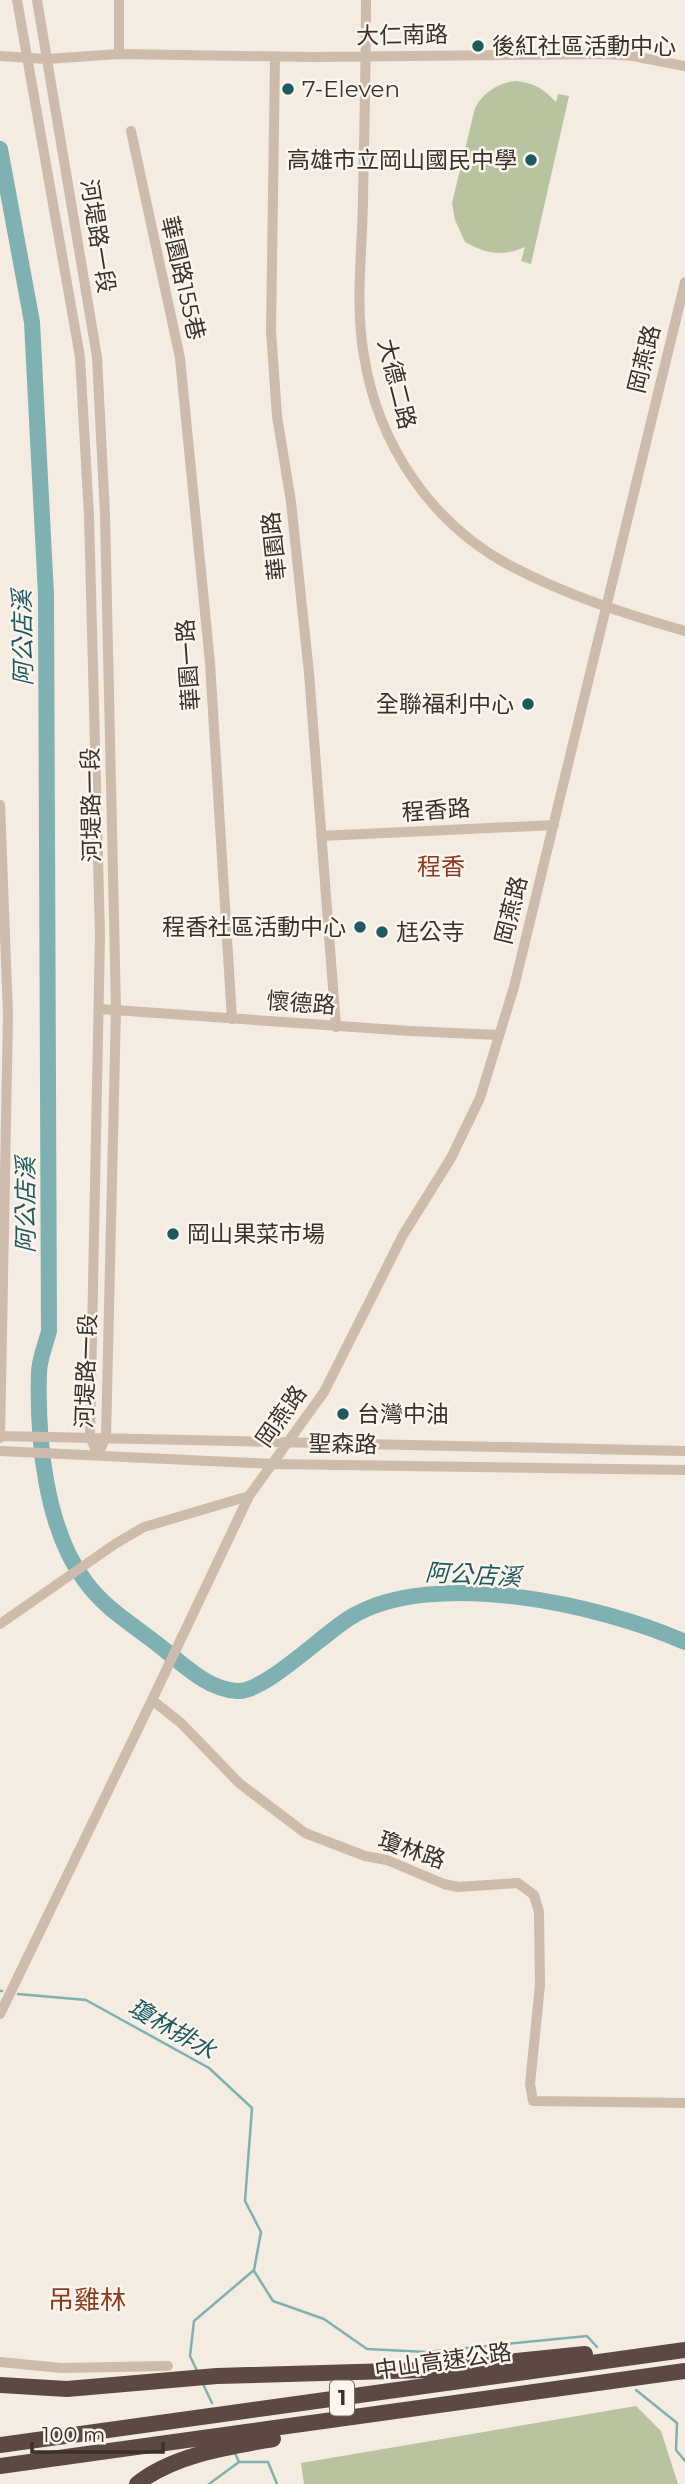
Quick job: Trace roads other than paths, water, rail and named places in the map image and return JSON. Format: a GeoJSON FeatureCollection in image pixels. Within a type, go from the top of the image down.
{"type":"FeatureCollection","features":[{"type":"Feature","properties":{"kind":"highway"},"geometry":{"type":"LineString","coordinates":[[0,2385],[67,2389],[217,2376],[425,2370],[685,2343]]}},
{"type":"Feature","properties":{"kind":"highway","name":"中山高速公路"},"geometry":{"type":"LineString","coordinates":[[0,2445],[685,2350]]}},
{"type":"Feature","properties":{"kind":"highway","name":"中山高速公路"},"geometry":{"type":"LineString","coordinates":[[0,2466],[685,2371]]}},
{"type":"Feature","properties":{"kind":"highway"},"geometry":{"type":"LineString","coordinates":[[137,2484],[173,2464],[227,2447],[517,2395]]}},
{"type":"Feature","properties":{"kind":"street","name":"河堤路一段"},"geometry":{"type":"LineString","coordinates":[[17,0],[80,357],[89,516],[100,1009],[85,1437],[98,1454],[106,1437],[116,1009],[105,515],[97,357],[37,0]]}},
{"type":"Feature","properties":{"kind":"street"},"geometry":{"type":"LineString","coordinates":[[119,0],[119,54]]}},
{"type":"Feature","properties":{"kind":"street","name":"大德二路"},"geometry":{"type":"LineString","coordinates":[[366,0],[363,354],[389,442],[420,490],[460,531],[509,566],[605,608],[685,631]]}},
{"type":"Feature","properties":{"kind":"street","name":"大仁南路"},"geometry":{"type":"LineString","coordinates":[[6,56],[47,59],[119,54],[275,57],[618,55],[685,66]]}},
{"type":"Feature","properties":{"kind":"street","name":"華園路"},"geometry":{"type":"LineString","coordinates":[[275,57],[271,331],[277,416],[291,502],[309,673],[336,1027]]}},
{"type":"Feature","properties":{"kind":"street","name":"華園路155巷"},"geometry":{"type":"LineString","coordinates":[[131,131],[145,208],[180,358],[186,418]]}},
{"type":"Feature","properties":{"kind":"street","name":"岡燕路"},"geometry":{"type":"LineString","coordinates":[[152,1700],[249,1496],[324,1392],[397,1246],[451,1158],[480,1098],[554,825],[685,282]]}},
{"type":"Feature","properties":{"kind":"street","name":"華園一路"},"geometry":{"type":"LineString","coordinates":[[186,418],[210,663],[232,1019]]}},
{"type":"Feature","properties":{"kind":"street"},"geometry":{"type":"LineString","coordinates":[[0,804],[8,1015],[3,1437]]}},
{"type":"Feature","properties":{"kind":"street","name":"程香路"},"geometry":{"type":"LineString","coordinates":[[321,836],[554,825]]}},
{"type":"Feature","properties":{"kind":"street","name":"懷德路"},"geometry":{"type":"LineString","coordinates":[[100,1009],[336,1027],[499,1034]]}},
{"type":"Feature","properties":{"kind":"street","name":"聖森路"},"geometry":{"type":"LineString","coordinates":[[3,1437],[289,1440],[685,1451]]}},
{"type":"Feature","properties":{"kind":"street","name":"聖森路"},"geometry":{"type":"LineString","coordinates":[[0,1451],[274,1464],[685,1470]]}},
{"type":"Feature","properties":{"kind":"street"},"geometry":{"type":"LineString","coordinates":[[0,1623],[110,1547],[144,1527],[249,1496]]}},
{"type":"Feature","properties":{"kind":"street"},"geometry":{"type":"LineString","coordinates":[[0,2014],[152,1700]]}},
{"type":"Feature","properties":{"kind":"street","name":"瓊林路"},"geometry":{"type":"LineString","coordinates":[[152,1700],[181,1723],[239,1783],[304,1833],[365,1856],[387,1860],[444,1884],[457,1887],[518,1883],[534,1895],[539,1912],[540,1985],[530,2084],[533,2101],[685,2103]]}},
{"type":"Feature","properties":{"kind":"street"},"geometry":{"type":"LineString","coordinates":[[0,2362],[61,2368],[168,2366]]}},
{"type":"Feature","properties":{"kind":"waterway","name":"阿公店溪"},"geometry":{"type":"LineString","coordinates":[[0,149],[32,322],[46,595],[49,1331],[39,1368],[40,1425],[46,1482],[52,1509],[71,1560],[93,1591],[121,1617],[196,1675],[216,1686],[237,1691],[249,1689],[278,1673],[351,1617],[385,1602],[426,1595],[471,1593],[564,1605],[609,1615],[685,1642]]}},
{"type":"Feature","properties":{"kind":"waterway","name":"瓊林排水"},"geometry":{"type":"LineString","coordinates":[[18,1994],[86,2000],[209,2068],[252,2108],[245,2201],[261,2232],[254,2270],[194,2321],[190,2356],[198,2373]]}},
{"type":"Feature","properties":{"kind":"waterway"},"geometry":{"type":"LineString","coordinates":[[254,2271],[273,2301],[324,2319],[367,2349],[426,2352],[587,2336],[597,2347]]}},
{"type":"Feature","properties":{"kind":"waterway","name":"瓊林排水"},"geometry":{"type":"LineString","coordinates":[[203,2384],[212,2403]]}},
{"type":"Feature","properties":{"kind":"waterway"},"geometry":{"type":"LineString","coordinates":[[636,2390],[677,2423],[676,2450],[685,2461]]}},
{"type":"Feature","properties":{"kind":"waterway","name":"瓊林排水"},"geometry":{"type":"LineString","coordinates":[[209,2484],[239,2462],[234,2451]]}},
{"type":"Feature","properties":{"kind":"waterway"},"geometry":{"type":"LineString","coordinates":[[240,2462],[268,2462],[277,2484]]}},
{"type":"Feature","properties":{"kind":"place","name":"後紅社區活動中心"},"geometry":{"type":"Point","coordinates":[478,46]}},
{"type":"Feature","properties":{"kind":"place","name":"7-Eleven"},"geometry":{"type":"Point","coordinates":[288,89]}},
{"type":"Feature","properties":{"kind":"place","name":"高雄市立岡山國民中學"},"geometry":{"type":"Point","coordinates":[531,160]}},
{"type":"Feature","properties":{"kind":"place","name":"全聯福利中心"},"geometry":{"type":"Point","coordinates":[528,704]}},
{"type":"Feature","properties":{"kind":"place","name":"程香社區活動中心"},"geometry":{"type":"Point","coordinates":[360,927]}},
{"type":"Feature","properties":{"kind":"place","name":"尪公寺"},"geometry":{"type":"Point","coordinates":[382,932]}},
{"type":"Feature","properties":{"kind":"place","name":"岡山果菜市場"},"geometry":{"type":"Point","coordinates":[173,1234]}},
{"type":"Feature","properties":{"kind":"place","name":"台灣中油"},"geometry":{"type":"Point","coordinates":[343,1414]}},
{"type":"Feature","properties":{"kind":"district","name":"程香"},"geometry":{"type":"Point","coordinates":[441,867]}},
{"type":"Feature","properties":{"kind":"district","name":"吊雞林"},"geometry":{"type":"Point","coordinates":[87,2300]}}]}
